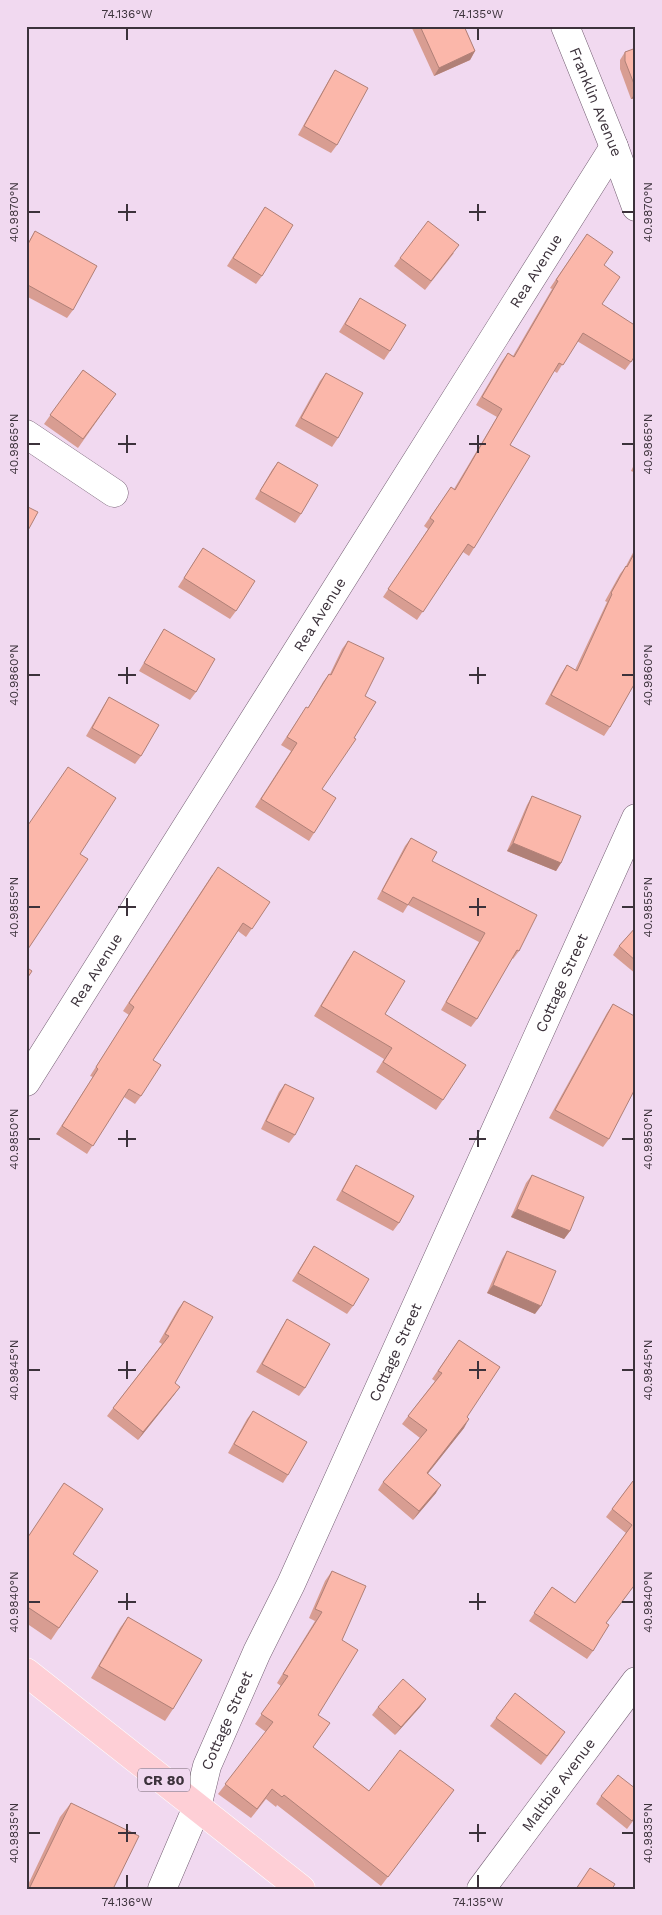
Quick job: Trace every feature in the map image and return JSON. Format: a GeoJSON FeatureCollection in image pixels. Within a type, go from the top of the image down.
{"type":"FeatureCollection","features":[{"type":"Feature","properties":{"kind":"main road","name":"CR 80"},"geometry":{"type":"LineString","coordinates":[[26,1672],[301,1889]]}},
{"type":"Feature","properties":{"kind":"street","name":"Franklin Avenue"},"geometry":{"type":"LineString","coordinates":[[565,26],[614,147],[636,208]]}},
{"type":"Feature","properties":{"kind":"street","name":"Rea Avenue"},"geometry":{"type":"LineString","coordinates":[[26,1082],[614,147]]}},
{"type":"Feature","properties":{"kind":"street"},"geometry":{"type":"LineString","coordinates":[[26,434],[114,492]]}},
{"type":"Feature","properties":{"kind":"street","name":"Cottage Street"},"geometry":{"type":"LineString","coordinates":[[162,1889],[197,1807],[207,1766],[257,1652],[291,1584],[636,818]]}},
{"type":"Feature","properties":{"kind":"street","name":"Maltbie Avenue"},"geometry":{"type":"LineString","coordinates":[[481,1889],[636,1681]]}},
{"type":"Feature","properties":{"kind":"building"},"geometry":{"type":"Polygon","coordinates":[[[420,26],[464,26],[475,51],[439,68],[420,26]]]}},
{"type":"Feature","properties":{"kind":"building"},"geometry":{"type":"Polygon","coordinates":[[[636,48],[636,89],[625,61],[625,52],[636,48]]]}},
{"type":"Feature","properties":{"kind":"building"},"geometry":{"type":"Polygon","coordinates":[[[335,70],[368,88],[337,145],[304,126],[335,70]]]}},
{"type":"Feature","properties":{"kind":"building"},"geometry":{"type":"Polygon","coordinates":[[[265,207],[293,225],[262,276],[233,258],[265,207]]]}},
{"type":"Feature","properties":{"kind":"building"},"geometry":{"type":"Polygon","coordinates":[[[428,221],[459,245],[431,281],[400,258],[428,221]]]}},
{"type":"Feature","properties":{"kind":"building"},"geometry":{"type":"Polygon","coordinates":[[[35,231],[97,266],[73,310],[26,284],[26,248],[35,231]]]}},
{"type":"Feature","properties":{"kind":"building"},"geometry":{"type":"Polygon","coordinates":[[[587,234],[613,252],[604,265],[620,277],[602,304],[636,326],[636,354],[631,362],[583,333],[563,365],[559,363],[510,445],[530,456],[474,548],[468,544],[423,612],[388,589],[434,521],[430,518],[451,487],[455,490],[502,409],[482,397],[508,353],[514,357],[558,281],[556,280],[587,234]]]}},
{"type":"Feature","properties":{"kind":"building"},"geometry":{"type":"Polygon","coordinates":[[[360,298],[406,325],[390,351],[345,324],[360,298]]]}},
{"type":"Feature","properties":{"kind":"building"},"geometry":{"type":"Polygon","coordinates":[[[83,370],[116,394],[83,439],[50,415],[83,370]]]}},
{"type":"Feature","properties":{"kind":"building"},"geometry":{"type":"Polygon","coordinates":[[[326,373],[363,393],[338,438],[301,418],[326,373]]]}},
{"type":"Feature","properties":{"kind":"building"},"geometry":{"type":"Polygon","coordinates":[[[278,462],[318,485],[301,514],[260,491],[278,462]]]}},
{"type":"Feature","properties":{"kind":"building"},"geometry":{"type":"Polygon","coordinates":[[[26,506],[38,512],[26,534],[26,506]]]}},
{"type":"Feature","properties":{"kind":"building"},"geometry":{"type":"Polygon","coordinates":[[[203,548],[255,581],[236,611],[184,578],[203,548]]]}},
{"type":"Feature","properties":{"kind":"building"},"geometry":{"type":"Polygon","coordinates":[[[636,550],[636,681],[610,727],[551,695],[567,665],[577,671],[611,593],[636,550]]]}},
{"type":"Feature","properties":{"kind":"building"},"geometry":{"type":"Polygon","coordinates":[[[164,629],[215,659],[196,692],[144,663],[164,629]]]}},
{"type":"Feature","properties":{"kind":"building"},"geometry":{"type":"Polygon","coordinates":[[[348,641],[384,658],[365,696],[376,702],[354,738],[356,739],[322,789],[336,798],[314,833],[261,799],[297,743],[287,737],[329,674],[331,675],[348,641]]]}},
{"type":"Feature","properties":{"kind":"building"},"geometry":{"type":"Polygon","coordinates":[[[109,697],[159,725],[141,756],[92,728],[109,697]]]}},
{"type":"Feature","properties":{"kind":"building"},"geometry":{"type":"Polygon","coordinates":[[[68,767],[116,798],[80,854],[88,859],[26,952],[26,828],[68,767]]]}},
{"type":"Feature","properties":{"kind":"building"},"geometry":{"type":"Polygon","coordinates":[[[532,796],[581,816],[561,863],[513,843],[532,796]]]}},
{"type":"Feature","properties":{"kind":"building"},"geometry":{"type":"Polygon","coordinates":[[[411,838],[437,852],[432,861],[537,915],[519,951],[517,950],[477,1019],[446,1002],[485,933],[413,897],[408,905],[382,891],[411,838]]]}},
{"type":"Feature","properties":{"kind":"building"},"geometry":{"type":"Polygon","coordinates":[[[218,867],[270,902],[252,929],[243,923],[153,1060],[161,1065],[141,1096],[129,1089],[93,1146],[62,1126],[134,1007],[129,1003],[218,867]]]}},
{"type":"Feature","properties":{"kind":"building"},"geometry":{"type":"Polygon","coordinates":[[[636,927],[636,961],[619,946],[636,927]]]}},
{"type":"Feature","properties":{"kind":"building"},"geometry":{"type":"Polygon","coordinates":[[[354,951],[405,981],[385,1014],[466,1065],[443,1100],[383,1062],[392,1048],[321,1006],[354,951]]]}},
{"type":"Feature","properties":{"kind":"building"},"geometry":{"type":"Polygon","coordinates":[[[26,967],[32,971],[26,980],[26,967]]]}},
{"type":"Feature","properties":{"kind":"building"},"geometry":{"type":"Polygon","coordinates":[[[613,1004],[636,1017],[636,1087],[609,1139],[555,1110],[613,1004]]]}},
{"type":"Feature","properties":{"kind":"building"},"geometry":{"type":"Polygon","coordinates":[[[285,1084],[314,1098],[295,1135],[266,1121],[285,1084]]]}},
{"type":"Feature","properties":{"kind":"building"},"geometry":{"type":"Polygon","coordinates":[[[356,1165],[414,1196],[399,1223],[342,1191],[356,1165]]]}},
{"type":"Feature","properties":{"kind":"building"},"geometry":{"type":"Polygon","coordinates":[[[532,1175],[584,1197],[570,1231],[517,1209],[532,1175]]]}},
{"type":"Feature","properties":{"kind":"building"},"geometry":{"type":"Polygon","coordinates":[[[314,1246],[369,1279],[353,1306],[298,1273],[314,1246]]]}},
{"type":"Feature","properties":{"kind":"building"},"geometry":{"type":"Polygon","coordinates":[[[507,1251],[556,1271],[541,1306],[493,1285],[507,1251]]]}},
{"type":"Feature","properties":{"kind":"building"},"geometry":{"type":"Polygon","coordinates":[[[184,1301],[213,1317],[175,1383],[180,1387],[143,1432],[113,1408],[169,1336],[165,1334],[184,1301]]]}},
{"type":"Feature","properties":{"kind":"building"},"geometry":{"type":"Polygon","coordinates":[[[287,1319],[330,1344],[305,1388],[262,1364],[287,1319]]]}},
{"type":"Feature","properties":{"kind":"building"},"geometry":{"type":"Polygon","coordinates":[[[459,1340],[500,1367],[467,1417],[469,1419],[427,1473],[441,1485],[419,1511],[383,1482],[427,1430],[408,1416],[442,1373],[438,1371],[459,1340]]]}},
{"type":"Feature","properties":{"kind":"building"},"geometry":{"type":"Polygon","coordinates":[[[253,1411],[307,1442],[288,1475],[234,1444],[253,1411]]]}},
{"type":"Feature","properties":{"kind":"building"},"geometry":{"type":"Polygon","coordinates":[[[633,1481],[636,1483],[636,1583],[606,1623],[609,1625],[593,1651],[534,1613],[552,1587],[575,1603],[632,1525],[612,1509],[633,1481]]]}},
{"type":"Feature","properties":{"kind":"building"},"geometry":{"type":"Polygon","coordinates":[[[64,1483],[103,1509],[73,1554],[98,1571],[59,1628],[26,1606],[26,1540],[64,1483]]]}},
{"type":"Feature","properties":{"kind":"building"},"geometry":{"type":"Polygon","coordinates":[[[332,1571],[366,1586],[342,1640],[358,1650],[318,1715],[330,1723],[313,1747],[369,1791],[400,1750],[454,1790],[388,1877],[284,1795],[282,1797],[272,1789],[257,1809],[225,1784],[273,1722],[261,1714],[288,1676],[283,1674],[322,1612],[315,1609],[332,1571]]]}},
{"type":"Feature","properties":{"kind":"building"},"geometry":{"type":"Polygon","coordinates":[[[128,1617],[202,1660],[173,1709],[99,1666],[128,1617]]]}},
{"type":"Feature","properties":{"kind":"building"},"geometry":{"type":"Polygon","coordinates":[[[403,1679],[426,1699],[401,1727],[378,1707],[403,1679]]]}},
{"type":"Feature","properties":{"kind":"building"},"geometry":{"type":"Polygon","coordinates":[[[515,1693],[565,1732],[547,1756],[496,1718],[515,1693]]]}},
{"type":"Feature","properties":{"kind":"building"},"geometry":{"type":"Polygon","coordinates":[[[618,1775],[636,1789],[636,1816],[632,1821],[601,1796],[618,1775]]]}},
{"type":"Feature","properties":{"kind":"building"},"geometry":{"type":"Polygon","coordinates":[[[71,1803],[139,1836],[113,1889],[29,1889],[71,1803]]]}},
{"type":"Feature","properties":{"kind":"building"},"geometry":{"type":"Polygon","coordinates":[[[590,1868],[615,1884],[612,1889],[576,1889],[590,1868]]]}}]}
